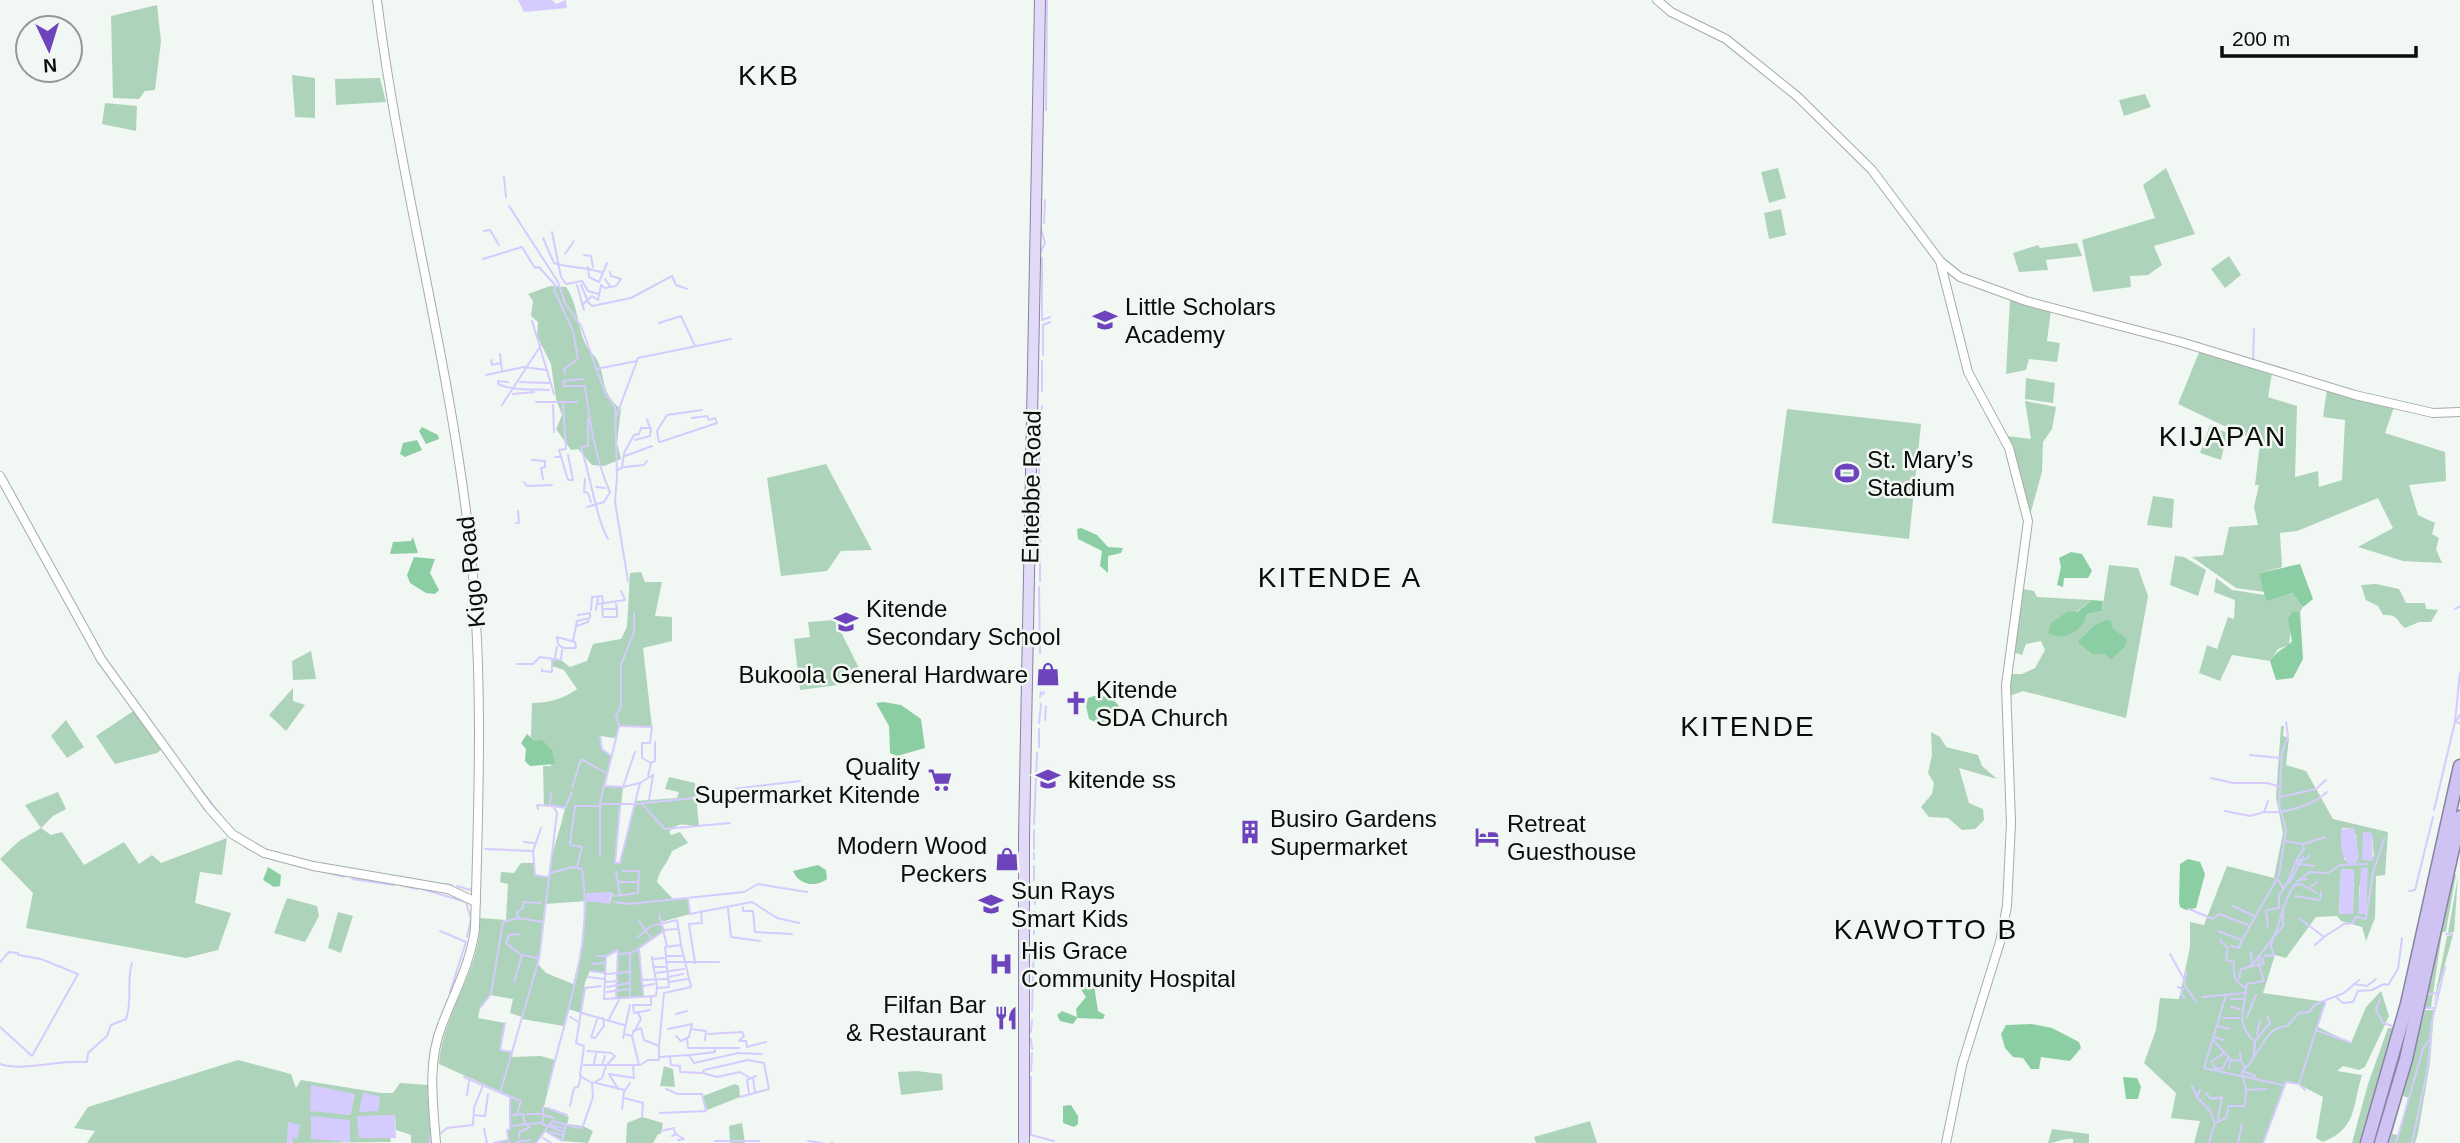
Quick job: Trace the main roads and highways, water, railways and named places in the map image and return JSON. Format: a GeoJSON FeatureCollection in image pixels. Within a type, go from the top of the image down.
{"type":"FeatureCollection","features":[{"type":"Feature","properties":{"kind":"highway"},"geometry":{"type":"LineString","coordinates":[[2367,1143],[2407,1004],[2460,766]]}},
{"type":"Feature","properties":{"kind":"highway"},"geometry":{"type":"LineString","coordinates":[[2381,1143],[2406,1059],[2460,817]]}},
{"type":"Feature","properties":{"kind":"main road","name":"Entebbe Road"},"geometry":{"type":"LineString","coordinates":[[1024,1143],[1025,813],[1040,0]]}},
{"type":"Feature","properties":{"kind":"waterway"},"geometry":{"type":"LineString","coordinates":[[1046,110],[1047,0]]}},
{"type":"Feature","properties":{"kind":"waterway"},"geometry":{"type":"LineString","coordinates":[[504,177],[506,197]]}},
{"type":"Feature","properties":{"kind":"waterway"},"geometry":{"type":"LineString","coordinates":[[1044,223],[1045,200]]}},
{"type":"Feature","properties":{"kind":"waterway"},"geometry":{"type":"LineString","coordinates":[[509,206],[558,282],[565,303],[581,326],[606,395],[615,407],[615,502],[628,581]]}},
{"type":"Feature","properties":{"kind":"waterway"},"geometry":{"type":"LineString","coordinates":[[1040,253],[1045,243],[1041,229]]}},
{"type":"Feature","properties":{"kind":"waterway"},"geometry":{"type":"LineString","coordinates":[[484,231],[490,230],[499,245]]}},
{"type":"Feature","properties":{"kind":"waterway"},"geometry":{"type":"LineString","coordinates":[[552,232],[561,277],[566,284],[582,281],[588,291],[598,294]]}},
{"type":"Feature","properties":{"kind":"waterway"},"geometry":{"type":"LineString","coordinates":[[543,238],[554,263],[603,273]]}},
{"type":"Feature","properties":{"kind":"waterway"},"geometry":{"type":"LineString","coordinates":[[565,254],[574,241]]}},
{"type":"Feature","properties":{"kind":"waterway"},"geometry":{"type":"LineString","coordinates":[[483,259],[522,247],[535,268],[539,267],[555,285]]}},
{"type":"Feature","properties":{"kind":"waterway"},"geometry":{"type":"LineString","coordinates":[[584,255],[591,256],[593,267]]}},
{"type":"Feature","properties":{"kind":"waterway"},"geometry":{"type":"LineString","coordinates":[[1042,258],[1042,320],[1050,317]]}},
{"type":"Feature","properties":{"kind":"waterway"},"geometry":{"type":"LineString","coordinates":[[588,267],[589,277],[599,282],[607,263]]}},
{"type":"Feature","properties":{"kind":"waterway"},"geometry":{"type":"LineString","coordinates":[[582,305],[592,296],[598,300],[601,285],[605,288],[616,286],[621,279],[611,276],[610,272]]}},
{"type":"Feature","properties":{"kind":"waterway"},"geometry":{"type":"LineString","coordinates":[[587,301],[592,306],[631,298],[672,276],[676,285],[687,289]]}},
{"type":"Feature","properties":{"kind":"waterway"},"geometry":{"type":"LineString","coordinates":[[605,279],[610,286]]}},
{"type":"Feature","properties":{"kind":"waterway"},"geometry":{"type":"LineString","coordinates":[[577,285],[584,310]]}},
{"type":"Feature","properties":{"kind":"waterway"},"geometry":{"type":"LineString","coordinates":[[581,285],[587,299]]}},
{"type":"Feature","properties":{"kind":"waterway"},"geometry":{"type":"LineString","coordinates":[[556,286],[554,290],[573,331],[578,359],[564,369],[565,373]]}},
{"type":"Feature","properties":{"kind":"waterway"},"geometry":{"type":"LineString","coordinates":[[659,323],[681,316],[695,346]]}},
{"type":"Feature","properties":{"kind":"waterway"},"geometry":{"type":"LineString","coordinates":[[532,321],[554,394]]}},
{"type":"Feature","properties":{"kind":"waterway"},"geometry":{"type":"LineString","coordinates":[[1043,355],[1043,325],[1050,322]]}},
{"type":"Feature","properties":{"kind":"waterway"},"geometry":{"type":"LineString","coordinates":[[2253,360],[2254,329]]}},
{"type":"Feature","properties":{"kind":"waterway"},"geometry":{"type":"LineString","coordinates":[[616,417],[638,358],[731,339]]}},
{"type":"Feature","properties":{"kind":"waterway"},"geometry":{"type":"LineString","coordinates":[[502,405],[541,345]]}},
{"type":"Feature","properties":{"kind":"waterway"},"geometry":{"type":"LineString","coordinates":[[500,354],[502,371]]}},
{"type":"Feature","properties":{"kind":"waterway"},"geometry":{"type":"LineString","coordinates":[[491,360],[492,365],[500,363]]}},
{"type":"Feature","properties":{"kind":"waterway"},"geometry":{"type":"LineString","coordinates":[[596,369],[637,361]]}},
{"type":"Feature","properties":{"kind":"waterway"},"geometry":{"type":"LineString","coordinates":[[1042,361],[1042,391]]}},
{"type":"Feature","properties":{"kind":"waterway"},"geometry":{"type":"LineString","coordinates":[[486,375],[524,367],[547,370]]}},
{"type":"Feature","properties":{"kind":"waterway"},"geometry":{"type":"LineString","coordinates":[[583,379],[563,381],[564,386],[585,386],[597,453],[610,492],[604,502],[587,507]]}},
{"type":"Feature","properties":{"kind":"waterway"},"geometry":{"type":"LineString","coordinates":[[508,382],[498,381],[498,384],[516,389],[549,390]]}},
{"type":"Feature","properties":{"kind":"waterway"},"geometry":{"type":"LineString","coordinates":[[520,382],[549,383]]}},
{"type":"Feature","properties":{"kind":"waterway"},"geometry":{"type":"LineString","coordinates":[[513,394],[534,392]]}},
{"type":"Feature","properties":{"kind":"waterway"},"geometry":{"type":"LineString","coordinates":[[536,402],[577,402]]}},
{"type":"Feature","properties":{"kind":"waterway"},"geometry":{"type":"LineString","coordinates":[[563,403],[566,449],[559,450],[568,480],[573,480],[568,455]]}},
{"type":"Feature","properties":{"kind":"waterway"},"geometry":{"type":"LineString","coordinates":[[553,405],[554,432]]}},
{"type":"Feature","properties":{"kind":"waterway"},"geometry":{"type":"LineString","coordinates":[[1041,425],[1042,406]]}},
{"type":"Feature","properties":{"kind":"waterway"},"geometry":{"type":"LineString","coordinates":[[659,442],[657,431],[667,415],[702,410]]}},
{"type":"Feature","properties":{"kind":"waterway"},"geometry":{"type":"LineString","coordinates":[[660,442],[717,423],[715,418],[709,420],[707,416],[692,418]]}},
{"type":"Feature","properties":{"kind":"waterway"},"geometry":{"type":"LineString","coordinates":[[588,419],[588,446],[581,447],[600,520],[608,539]]}},
{"type":"Feature","properties":{"kind":"waterway"},"geometry":{"type":"LineString","coordinates":[[647,419],[650,428]]}},
{"type":"Feature","properties":{"kind":"waterway"},"geometry":{"type":"LineString","coordinates":[[617,470],[622,468],[624,453],[634,435],[639,434],[641,428],[651,428],[650,436],[635,440]]}},
{"type":"Feature","properties":{"kind":"waterway"},"geometry":{"type":"LineString","coordinates":[[1039,474],[1041,433]]}},
{"type":"Feature","properties":{"kind":"waterway"},"geometry":{"type":"LineString","coordinates":[[625,456],[652,446]]}},
{"type":"Feature","properties":{"kind":"waterway"},"geometry":{"type":"LineString","coordinates":[[555,457],[561,457]]}},
{"type":"Feature","properties":{"kind":"waterway"},"geometry":{"type":"LineString","coordinates":[[532,460],[545,461],[545,467],[541,468],[543,479]]}},
{"type":"Feature","properties":{"kind":"waterway"},"geometry":{"type":"LineString","coordinates":[[624,467],[644,465],[647,461]]}},
{"type":"Feature","properties":{"kind":"waterway"},"geometry":{"type":"LineString","coordinates":[[585,479],[584,492],[588,493],[591,502]]}},
{"type":"Feature","properties":{"kind":"waterway"},"geometry":{"type":"LineString","coordinates":[[1040,480],[1040,497]]}},
{"type":"Feature","properties":{"kind":"waterway"},"geometry":{"type":"LineString","coordinates":[[524,482],[527,486],[552,485]]}},
{"type":"Feature","properties":{"kind":"waterway"},"geometry":{"type":"LineString","coordinates":[[596,487],[605,488]]}},
{"type":"Feature","properties":{"kind":"waterway"},"geometry":{"type":"LineString","coordinates":[[1040,504],[1040,581]]}},
{"type":"Feature","properties":{"kind":"waterway"},"geometry":{"type":"LineString","coordinates":[[516,523],[519,523],[518,511]]}},
{"type":"Feature","properties":{"kind":"waterway"},"geometry":{"type":"LineString","coordinates":[[1039,587],[1040,653]]}},
{"type":"Feature","properties":{"kind":"waterway"},"geometry":{"type":"LineString","coordinates":[[598,604],[625,600],[621,591]]}},
{"type":"Feature","properties":{"kind":"waterway"},"geometry":{"type":"LineString","coordinates":[[591,610],[592,597],[602,596],[603,604]]}},
{"type":"Feature","properties":{"kind":"waterway"},"geometry":{"type":"LineString","coordinates":[[596,610],[598,598]]}},
{"type":"Feature","properties":{"kind":"waterway"},"geometry":{"type":"LineString","coordinates":[[604,609],[617,609],[616,604]]}},
{"type":"Feature","properties":{"kind":"waterway"},"geometry":{"type":"LineString","coordinates":[[602,606],[603,617],[617,617],[617,609]]}},
{"type":"Feature","properties":{"kind":"waterway"},"geometry":{"type":"LineString","coordinates":[[2455,609],[2460,606]]}},
{"type":"Feature","properties":{"kind":"waterway"},"geometry":{"type":"LineString","coordinates":[[573,641],[577,621],[590,618],[590,613],[578,615]]}},
{"type":"Feature","properties":{"kind":"waterway"},"geometry":{"type":"LineString","coordinates":[[604,787],[619,726],[616,716],[621,707],[621,665],[634,632],[634,613]]}},
{"type":"Feature","properties":{"kind":"waterway"},"geometry":{"type":"LineString","coordinates":[[577,626],[589,619]]}},
{"type":"Feature","properties":{"kind":"waterway"},"geometry":{"type":"LineString","coordinates":[[557,637],[575,642],[576,648],[563,648],[558,644],[557,637]]}},
{"type":"Feature","properties":{"kind":"waterway"},"geometry":{"type":"LineString","coordinates":[[555,658],[557,647]]}},
{"type":"Feature","properties":{"kind":"waterway"},"geometry":{"type":"LineString","coordinates":[[517,664],[533,664],[540,657],[561,660],[562,650]]}},
{"type":"Feature","properties":{"kind":"waterway"},"geometry":{"type":"LineString","coordinates":[[542,669],[552,672],[552,660]]}},
{"type":"Feature","properties":{"kind":"waterway"},"geometry":{"type":"LineString","coordinates":[[1040,683],[1041,671]]}},
{"type":"Feature","properties":{"kind":"waterway"},"geometry":{"type":"LineString","coordinates":[[2434,810],[2455,722],[2460,672]]}},
{"type":"Feature","properties":{"kind":"waterway"},"geometry":{"type":"LineString","coordinates":[[1040,697],[1041,692]]}},
{"type":"Feature","properties":{"kind":"waterway"},"geometry":{"type":"LineString","coordinates":[[1039,723],[1041,704]]}},
{"type":"Feature","properties":{"kind":"waterway"},"geometry":{"type":"LineString","coordinates":[[1045,720],[1046,706]]}},
{"type":"Feature","properties":{"kind":"waterway"},"geometry":{"type":"LineString","coordinates":[[2460,715],[2455,722],[2460,723]]}},
{"type":"Feature","properties":{"kind":"waterway"},"geometry":{"type":"LineString","coordinates":[[2242,940],[2279,875],[2286,830],[2279,805],[2282,752],[2288,736],[2286,722]]}},
{"type":"Feature","properties":{"kind":"waterway"},"geometry":{"type":"LineString","coordinates":[[620,726],[652,727],[650,743],[642,743],[642,758],[651,763]]}},
{"type":"Feature","properties":{"kind":"waterway"},"geometry":{"type":"LineString","coordinates":[[1039,729],[1039,747]]}},
{"type":"Feature","properties":{"kind":"waterway"},"geometry":{"type":"LineString","coordinates":[[600,736],[602,749],[610,755]]}},
{"type":"Feature","properties":{"kind":"waterway"},"geometry":{"type":"LineString","coordinates":[[648,776],[651,763],[655,761],[655,742]]}},
{"type":"Feature","properties":{"kind":"waterway"},"geometry":{"type":"LineString","coordinates":[[635,752],[623,787],[604,786],[600,804],[635,804],[723,795],[732,789],[800,781]]}},
{"type":"Feature","properties":{"kind":"waterway"},"geometry":{"type":"LineString","coordinates":[[1034,824],[1037,753]]}},
{"type":"Feature","properties":{"kind":"waterway"},"geometry":{"type":"LineString","coordinates":[[2250,755],[2280,758]]}},
{"type":"Feature","properties":{"kind":"waterway"},"geometry":{"type":"LineString","coordinates":[[572,788],[581,759],[606,773]]}},
{"type":"Feature","properties":{"kind":"waterway"},"geometry":{"type":"LineString","coordinates":[[623,787],[640,783],[653,775]]}},
{"type":"Feature","properties":{"kind":"waterway"},"geometry":{"type":"LineString","coordinates":[[649,800],[653,775]]}},
{"type":"Feature","properties":{"kind":"waterway"},"geometry":{"type":"LineString","coordinates":[[2211,778],[2233,783],[2267,783],[2281,787]]}},
{"type":"Feature","properties":{"kind":"waterway"},"geometry":{"type":"LineString","coordinates":[[2280,797],[2316,789],[2326,780]]}},
{"type":"Feature","properties":{"kind":"waterway"},"geometry":{"type":"LineString","coordinates":[[194,781],[198,786]]}},
{"type":"Feature","properties":{"kind":"waterway"},"geometry":{"type":"LineString","coordinates":[[620,863],[640,783]]}},
{"type":"Feature","properties":{"kind":"waterway"},"geometry":{"type":"LineString","coordinates":[[201,790],[224,819]]}},
{"type":"Feature","properties":{"kind":"waterway"},"geometry":{"type":"LineString","coordinates":[[555,806],[565,808],[572,792]]}},
{"type":"Feature","properties":{"kind":"waterway"},"geometry":{"type":"LineString","coordinates":[[2264,812],[2297,808],[2327,792]]}},
{"type":"Feature","properties":{"kind":"waterway"},"geometry":{"type":"LineString","coordinates":[[550,805],[551,793]]}},
{"type":"Feature","properties":{"kind":"waterway"},"geometry":{"type":"LineString","coordinates":[[2225,811],[2250,816],[2264,812],[2268,801]]}},
{"type":"Feature","properties":{"kind":"waterway"},"geometry":{"type":"LineString","coordinates":[[641,803],[665,829],[730,823]]}},
{"type":"Feature","properties":{"kind":"waterway"},"geometry":{"type":"LineString","coordinates":[[517,1114],[521,1101],[501,1093],[501,1090],[539,959],[557,813],[553,806],[537,805],[538,809]]}},
{"type":"Feature","properties":{"kind":"waterway"},"geometry":{"type":"LineString","coordinates":[[577,867],[582,847],[570,845],[575,806],[599,806]]}},
{"type":"Feature","properties":{"kind":"waterway"},"geometry":{"type":"LineString","coordinates":[[600,806],[600,856]]}},
{"type":"Feature","properties":{"kind":"waterway"},"geometry":{"type":"LineString","coordinates":[[619,863],[615,863],[620,806]]}},
{"type":"Feature","properties":{"kind":"waterway"},"geometry":{"type":"LineString","coordinates":[[2409,891],[2415,890],[2433,817]]}},
{"type":"Feature","properties":{"kind":"waterway"},"geometry":{"type":"LineString","coordinates":[[541,828],[533,851],[535,875],[547,877]]}},
{"type":"Feature","properties":{"kind":"waterway"},"geometry":{"type":"LineString","coordinates":[[1034,830],[1034,849]]}},
{"type":"Feature","properties":{"kind":"waterway"},"geometry":{"type":"LineString","coordinates":[[2285,841],[2303,844],[2325,837]]}},
{"type":"Feature","properties":{"kind":"waterway"},"geometry":{"type":"LineString","coordinates":[[2324,937],[2344,924],[2353,923],[2356,917],[2366,919],[2373,872],[2384,839]]}},
{"type":"Feature","properties":{"kind":"waterway"},"geometry":{"type":"LineString","coordinates":[[524,842],[534,843]]}},
{"type":"Feature","properties":{"kind":"waterway"},"geometry":{"type":"LineString","coordinates":[[2268,927],[2266,910],[2279,908],[2279,895],[2304,849],[2303,844]]}},
{"type":"Feature","properties":{"kind":"waterway"},"geometry":{"type":"LineString","coordinates":[[245,847],[255,852]]}},
{"type":"Feature","properties":{"kind":"waterway"},"geometry":{"type":"LineString","coordinates":[[485,849],[532,851]]}},
{"type":"Feature","properties":{"kind":"waterway"},"geometry":{"type":"LineString","coordinates":[[1034,853],[1034,859]]}},
{"type":"Feature","properties":{"kind":"waterway"},"geometry":{"type":"LineString","coordinates":[[2295,862],[2307,859],[2310,855]]}},
{"type":"Feature","properties":{"kind":"waterway"},"geometry":{"type":"LineString","coordinates":[[2289,883],[2303,857]]}},
{"type":"Feature","properties":{"kind":"waterway"},"geometry":{"type":"LineString","coordinates":[[2295,863],[2314,866]]}},
{"type":"Feature","properties":{"kind":"waterway"},"geometry":{"type":"LineString","coordinates":[[2300,879],[2310,872],[2328,873],[2340,865],[2367,864]]}},
{"type":"Feature","properties":{"kind":"waterway"},"geometry":{"type":"LineString","coordinates":[[1034,866],[1034,880]]}},
{"type":"Feature","properties":{"kind":"waterway"},"geometry":{"type":"LineString","coordinates":[[548,1089],[576,980],[585,897],[582,869],[573,867],[550,873]]}},
{"type":"Feature","properties":{"kind":"waterway"},"geometry":{"type":"LineString","coordinates":[[321,871],[344,877]]}},
{"type":"Feature","properties":{"kind":"waterway"},"geometry":{"type":"LineString","coordinates":[[614,896],[638,893],[639,871],[623,871]]}},
{"type":"Feature","properties":{"kind":"waterway"},"geometry":{"type":"LineString","coordinates":[[616,872],[620,895]]}},
{"type":"Feature","properties":{"kind":"waterway"},"geometry":{"type":"LineString","coordinates":[[406,878],[411,878]]}},
{"type":"Feature","properties":{"kind":"waterway"},"geometry":{"type":"LineString","coordinates":[[352,879],[394,885]]}},
{"type":"Feature","properties":{"kind":"waterway"},"geometry":{"type":"LineString","coordinates":[[2252,966],[2275,934],[2294,886],[2299,880],[2307,879]]}},
{"type":"Feature","properties":{"kind":"waterway"},"geometry":{"type":"LineString","coordinates":[[2278,880],[2283,888]]}},
{"type":"Feature","properties":{"kind":"waterway"},"geometry":{"type":"LineString","coordinates":[[619,882],[637,882]]}},
{"type":"Feature","properties":{"kind":"waterway"},"geometry":{"type":"LineString","coordinates":[[2311,886],[2318,882]]}},
{"type":"Feature","properties":{"kind":"waterway"},"geometry":{"type":"LineString","coordinates":[[442,884],[452,885]]}},
{"type":"Feature","properties":{"kind":"waterway"},"geometry":{"type":"LineString","coordinates":[[614,902],[629,904],[744,892],[758,884],[807,892]]}},
{"type":"Feature","properties":{"kind":"waterway"},"geometry":{"type":"LineString","coordinates":[[2294,886],[2301,884],[2317,893]]}},
{"type":"Feature","properties":{"kind":"waterway"},"geometry":{"type":"LineString","coordinates":[[400,885],[417,889]]}},
{"type":"Feature","properties":{"kind":"waterway"},"geometry":{"type":"LineString","coordinates":[[457,886],[470,890],[473,887]]}},
{"type":"Feature","properties":{"kind":"waterway"},"geometry":{"type":"LineString","coordinates":[[1035,887],[1035,904]]}},
{"type":"Feature","properties":{"kind":"waterway"},"geometry":{"type":"LineString","coordinates":[[422,889],[466,902],[471,919],[467,937]]}},
{"type":"Feature","properties":{"kind":"waterway"},"geometry":{"type":"LineString","coordinates":[[2295,896],[2320,900],[2321,892]]}},
{"type":"Feature","properties":{"kind":"waterway"},"geometry":{"type":"LineString","coordinates":[[688,899],[690,914],[752,902],[777,918],[799,923]]}},
{"type":"Feature","properties":{"kind":"waterway"},"geometry":{"type":"LineString","coordinates":[[480,1008],[491,994],[503,922],[518,918],[517,912],[523,908],[524,902],[541,903]]}},
{"type":"Feature","properties":{"kind":"waterway"},"geometry":{"type":"LineString","coordinates":[[2233,906],[2254,916]]}},
{"type":"Feature","properties":{"kind":"waterway"},"geometry":{"type":"LineString","coordinates":[[743,907],[743,911],[753,911],[755,932],[792,934]]}},
{"type":"Feature","properties":{"kind":"waterway"},"geometry":{"type":"LineString","coordinates":[[728,908],[731,937],[760,941]]}},
{"type":"Feature","properties":{"kind":"waterway"},"geometry":{"type":"LineString","coordinates":[[2189,909],[2213,919],[2219,914],[2248,925]]}},
{"type":"Feature","properties":{"kind":"waterway"},"geometry":{"type":"LineString","coordinates":[[695,963],[689,924],[702,923],[701,911]]}},
{"type":"Feature","properties":{"kind":"waterway"},"geometry":{"type":"LineString","coordinates":[[2276,935],[2283,926],[2283,911]]}},
{"type":"Feature","properties":{"kind":"waterway"},"geometry":{"type":"LineString","coordinates":[[1034,912],[1034,924]]}},
{"type":"Feature","properties":{"kind":"waterway"},"geometry":{"type":"LineString","coordinates":[[659,914],[667,946]]}},
{"type":"Feature","properties":{"kind":"waterway"},"geometry":{"type":"LineString","coordinates":[[518,918],[543,922]]}},
{"type":"Feature","properties":{"kind":"waterway"},"geometry":{"type":"LineString","coordinates":[[2299,918],[2324,937],[2315,945]]}},
{"type":"Feature","properties":{"kind":"waterway"},"geometry":{"type":"LineString","coordinates":[[638,937],[651,926],[677,920],[681,944]]}},
{"type":"Feature","properties":{"kind":"waterway"},"geometry":{"type":"LineString","coordinates":[[639,921],[651,938]]}},
{"type":"Feature","properties":{"kind":"waterway"},"geometry":{"type":"LineString","coordinates":[[639,948],[665,930],[677,929]]}},
{"type":"Feature","properties":{"kind":"waterway"},"geometry":{"type":"LineString","coordinates":[[440,931],[466,942],[450,992]]}},
{"type":"Feature","properties":{"kind":"waterway"},"geometry":{"type":"LineString","coordinates":[[2218,931],[2242,940],[2239,948],[2231,946]]}},
{"type":"Feature","properties":{"kind":"waterway"},"geometry":{"type":"LineString","coordinates":[[519,934],[509,935],[506,943],[521,955]]}},
{"type":"Feature","properties":{"kind":"waterway"},"geometry":{"type":"LineString","coordinates":[[2446,934],[2452,934]]}},
{"type":"Feature","properties":{"kind":"waterway"},"geometry":{"type":"LineString","coordinates":[[2336,997],[2343,1003],[2353,1002],[2358,991],[2388,985],[2398,969],[2402,938]]}},
{"type":"Feature","properties":{"kind":"waterway"},"geometry":{"type":"LineString","coordinates":[[2253,966],[2264,964],[2262,959],[2266,955],[2274,956],[2271,946],[2273,939]]}},
{"type":"Feature","properties":{"kind":"waterway"},"geometry":{"type":"LineString","coordinates":[[2220,940],[2228,949],[2226,960],[2234,962],[2235,978],[2246,988],[2246,993]]}},
{"type":"Feature","properties":{"kind":"waterway"},"geometry":{"type":"LineString","coordinates":[[1032,1011],[1034,941]]}},
{"type":"Feature","properties":{"kind":"waterway"},"geometry":{"type":"LineString","coordinates":[[597,956],[606,956],[604,999],[656,996],[657,988],[669,987],[665,947],[681,945],[691,987],[664,993],[659,1046]]}},
{"type":"Feature","properties":{"kind":"waterway"},"geometry":{"type":"LineString","coordinates":[[630,953],[639,949],[643,993]]}},
{"type":"Feature","properties":{"kind":"waterway"},"geometry":{"type":"LineString","coordinates":[[607,956],[618,950],[616,998]]}},
{"type":"Feature","properties":{"kind":"waterway"},"geometry":{"type":"LineString","coordinates":[[0,962],[9,952],[18,953]]}},
{"type":"Feature","properties":{"kind":"waterway"},"geometry":{"type":"LineString","coordinates":[[2239,979],[2241,969],[2252,966],[2251,952]]}},
{"type":"Feature","properties":{"kind":"waterway"},"geometry":{"type":"LineString","coordinates":[[620,954],[630,953],[630,996]]}},
{"type":"Feature","properties":{"kind":"waterway"},"geometry":{"type":"LineString","coordinates":[[2170,954],[2184,979]]}},
{"type":"Feature","properties":{"kind":"waterway"},"geometry":{"type":"LineString","coordinates":[[0,1027],[32,1056],[78,974],[41,959],[18,955]]}},
{"type":"Feature","properties":{"kind":"waterway"},"geometry":{"type":"LineString","coordinates":[[514,982],[522,955],[538,958]]}},
{"type":"Feature","properties":{"kind":"waterway"},"geometry":{"type":"LineString","coordinates":[[2246,988],[2247,984],[2264,981],[2259,965],[2260,955]]}},
{"type":"Feature","properties":{"kind":"waterway"},"geometry":{"type":"LineString","coordinates":[[666,956],[682,956]]}},
{"type":"Feature","properties":{"kind":"waterway"},"geometry":{"type":"LineString","coordinates":[[652,957],[657,987]]}},
{"type":"Feature","properties":{"kind":"waterway"},"geometry":{"type":"LineString","coordinates":[[652,959],[664,958]]}},
{"type":"Feature","properties":{"kind":"waterway"},"geometry":{"type":"LineString","coordinates":[[666,962],[719,962]]}},
{"type":"Feature","properties":{"kind":"waterway"},"geometry":{"type":"LineString","coordinates":[[0,1064],[20,1067],[87,1062],[88,1053],[107,1036],[111,1025],[126,1019],[132,963]]}},
{"type":"Feature","properties":{"kind":"waterway"},"geometry":{"type":"LineString","coordinates":[[592,964],[604,963]]}},
{"type":"Feature","properties":{"kind":"waterway"},"geometry":{"type":"LineString","coordinates":[[653,967],[665,967]]}},
{"type":"Feature","properties":{"kind":"waterway"},"geometry":{"type":"LineString","coordinates":[[2412,1143],[2428,1067],[2432,1021],[2445,967]]}},
{"type":"Feature","properties":{"kind":"waterway"},"geometry":{"type":"LineString","coordinates":[[655,973],[684,969]]}},
{"type":"Feature","properties":{"kind":"waterway"},"geometry":{"type":"LineString","coordinates":[[591,971],[605,973]]}},
{"type":"Feature","properties":{"kind":"waterway"},"geometry":{"type":"LineString","coordinates":[[607,974],[629,972]]}},
{"type":"Feature","properties":{"kind":"waterway"},"geometry":{"type":"LineString","coordinates":[[2186,972],[2184,984],[2196,1002]]}},
{"type":"Feature","properties":{"kind":"waterway"},"geometry":{"type":"LineString","coordinates":[[668,977],[683,974]]}},
{"type":"Feature","properties":{"kind":"waterway"},"geometry":{"type":"LineString","coordinates":[[588,977],[604,979]]}},
{"type":"Feature","properties":{"kind":"waterway"},"geometry":{"type":"LineString","coordinates":[[641,980],[667,979]]}},
{"type":"Feature","properties":{"kind":"waterway"},"geometry":{"type":"LineString","coordinates":[[669,982],[688,979]]}},
{"type":"Feature","properties":{"kind":"waterway"},"geometry":{"type":"LineString","coordinates":[[2354,984],[2367,986],[2376,979]]}},
{"type":"Feature","properties":{"kind":"waterway"},"geometry":{"type":"LineString","coordinates":[[2209,1143],[2215,1123],[2226,1118],[2229,1106],[2245,1106],[2246,1090],[2242,1071],[2272,1032],[2287,1026],[2299,1013],[2309,1012],[2316,1004],[2344,993],[2359,980]]}},
{"type":"Feature","properties":{"kind":"waterway"},"geometry":{"type":"LineString","coordinates":[[606,982],[618,981]]}},
{"type":"Feature","properties":{"kind":"waterway"},"geometry":{"type":"LineString","coordinates":[[607,987],[629,983]]}},
{"type":"Feature","properties":{"kind":"waterway"},"geometry":{"type":"LineString","coordinates":[[643,986],[654,984]]}},
{"type":"Feature","properties":{"kind":"waterway"},"geometry":{"type":"LineString","coordinates":[[536,1143],[552,1121],[579,1128],[583,1126],[593,1097],[592,1083],[580,1076],[584,1046],[576,1043],[585,988],[601,986]]}},
{"type":"Feature","properties":{"kind":"waterway"},"geometry":{"type":"LineString","coordinates":[[2178,987],[2183,989],[2181,994],[2185,998]]}},
{"type":"Feature","properties":{"kind":"waterway"},"geometry":{"type":"LineString","coordinates":[[607,992],[629,989]]}},
{"type":"Feature","properties":{"kind":"waterway"},"geometry":{"type":"LineString","coordinates":[[2202,997],[2246,993],[2242,1019],[2245,1030],[2255,1042],[2254,1056]]}},
{"type":"Feature","properties":{"kind":"waterway"},"geometry":{"type":"LineString","coordinates":[[2428,994],[2437,993]]}},
{"type":"Feature","properties":{"kind":"waterway"},"geometry":{"type":"LineString","coordinates":[[2226,995],[2204,1068],[2283,1085]]}},
{"type":"Feature","properties":{"kind":"waterway"},"geometry":{"type":"LineString","coordinates":[[2247,1017],[2256,995]]}},
{"type":"Feature","properties":{"kind":"waterway"},"geometry":{"type":"LineString","coordinates":[[650,1010],[634,1013],[633,1005],[651,1005],[651,996]]}},
{"type":"Feature","properties":{"kind":"waterway"},"geometry":{"type":"LineString","coordinates":[[2231,999],[2243,999]]}},
{"type":"Feature","properties":{"kind":"waterway"},"geometry":{"type":"LineString","coordinates":[[2380,999],[2376,1010],[2383,1023],[2396,1027]]}},
{"type":"Feature","properties":{"kind":"waterway"},"geometry":{"type":"LineString","coordinates":[[609,1019],[619,1000]]}},
{"type":"Feature","properties":{"kind":"waterway"},"geometry":{"type":"LineString","coordinates":[[2316,1030],[2325,1003]]}},
{"type":"Feature","properties":{"kind":"waterway"},"geometry":{"type":"LineString","coordinates":[[623,1038],[630,1005]]}},
{"type":"Feature","properties":{"kind":"waterway"},"geometry":{"type":"LineString","coordinates":[[2231,1007],[2240,1009]]}},
{"type":"Feature","properties":{"kind":"waterway"},"geometry":{"type":"LineString","coordinates":[[2389,1143],[2425,1008],[2434,1008]]}},
{"type":"Feature","properties":{"kind":"waterway"},"geometry":{"type":"LineString","coordinates":[[676,1014],[687,1011]]}},
{"type":"Feature","properties":{"kind":"waterway"},"geometry":{"type":"LineString","coordinates":[[582,1013],[624,1025]]}},
{"type":"Feature","properties":{"kind":"waterway"},"geometry":{"type":"LineString","coordinates":[[632,1035],[641,1019],[638,1013]]}},
{"type":"Feature","properties":{"kind":"waterway"},"geometry":{"type":"LineString","coordinates":[[2256,1040],[2270,1023],[2267,1016]]}},
{"type":"Feature","properties":{"kind":"waterway"},"geometry":{"type":"LineString","coordinates":[[570,1017],[577,1021]]}},
{"type":"Feature","properties":{"kind":"waterway"},"geometry":{"type":"LineString","coordinates":[[598,1017],[591,1037],[595,1038],[604,1026],[603,1018]]}},
{"type":"Feature","properties":{"kind":"waterway"},"geometry":{"type":"LineString","coordinates":[[2223,1018],[2239,1018]]}},
{"type":"Feature","properties":{"kind":"waterway"},"geometry":{"type":"LineString","coordinates":[[1031,1032],[1032,1020]]}},
{"type":"Feature","properties":{"kind":"waterway"},"geometry":{"type":"LineString","coordinates":[[2257,1035],[2260,1020]]}},
{"type":"Feature","properties":{"kind":"waterway"},"geometry":{"type":"LineString","coordinates":[[505,1023],[500,1050],[512,1052]]}},
{"type":"Feature","properties":{"kind":"waterway"},"geometry":{"type":"LineString","coordinates":[[668,1029],[692,1024],[689,1037],[681,1041],[676,1036]]}},
{"type":"Feature","properties":{"kind":"waterway"},"geometry":{"type":"LineString","coordinates":[[2217,1026],[2230,1029]]}},
{"type":"Feature","properties":{"kind":"waterway"},"geometry":{"type":"LineString","coordinates":[[633,1031],[641,1028],[644,1040],[659,1046],[659,1060],[648,1060],[640,1065]]}},
{"type":"Feature","properties":{"kind":"waterway"},"geometry":{"type":"LineString","coordinates":[[691,1029],[706,1031],[705,1040]]}},
{"type":"Feature","properties":{"kind":"waterway"},"geometry":{"type":"LineString","coordinates":[[2263,1143],[2286,1082],[2299,1084],[2316,1030],[2352,1043]]}},
{"type":"Feature","properties":{"kind":"waterway"},"geometry":{"type":"LineString","coordinates":[[708,1034],[742,1032],[744,1036],[739,1041],[746,1041],[747,1047],[766,1042]]}},
{"type":"Feature","properties":{"kind":"waterway"},"geometry":{"type":"LineString","coordinates":[[584,1065],[639,1065],[632,1036],[624,1034]]}},
{"type":"Feature","properties":{"kind":"waterway"},"geometry":{"type":"LineString","coordinates":[[2214,1037],[2223,1040]]}},
{"type":"Feature","properties":{"kind":"waterway"},"geometry":{"type":"LineString","coordinates":[[687,1039],[688,1048],[739,1048]]}},
{"type":"Feature","properties":{"kind":"waterway"},"geometry":{"type":"LineString","coordinates":[[1031,1039],[1032,1049]]}},
{"type":"Feature","properties":{"kind":"waterway"},"geometry":{"type":"LineString","coordinates":[[2396,1143],[2423,1049],[2429,1040]]}},
{"type":"Feature","properties":{"kind":"waterway"},"geometry":{"type":"LineString","coordinates":[[2214,1041],[2231,1060],[2241,1061],[2245,1068]]}},
{"type":"Feature","properties":{"kind":"waterway"},"geometry":{"type":"LineString","coordinates":[[690,1055],[715,1052],[715,1049]]}},
{"type":"Feature","properties":{"kind":"waterway"},"geometry":{"type":"LineString","coordinates":[[588,1051],[611,1053],[615,1056],[606,1066],[602,1078],[593,1083]]}},
{"type":"Feature","properties":{"kind":"waterway"},"geometry":{"type":"LineString","coordinates":[[2240,1052],[2241,1061]]}},
{"type":"Feature","properties":{"kind":"waterway"},"geometry":{"type":"LineString","coordinates":[[659,1057],[689,1055],[694,1063],[738,1053],[762,1054]]}},
{"type":"Feature","properties":{"kind":"waterway"},"geometry":{"type":"LineString","coordinates":[[1031,1071],[1032,1053]]}},
{"type":"Feature","properties":{"kind":"waterway"},"geometry":{"type":"LineString","coordinates":[[2211,1062],[2224,1053]]}},
{"type":"Feature","properties":{"kind":"waterway"},"geometry":{"type":"LineString","coordinates":[[594,1063],[596,1054]]}},
{"type":"Feature","properties":{"kind":"waterway"},"geometry":{"type":"LineString","coordinates":[[602,1065],[605,1056]]}},
{"type":"Feature","properties":{"kind":"waterway"},"geometry":{"type":"LineString","coordinates":[[670,1057],[671,1065],[680,1066],[680,1072],[703,1073],[704,1070],[748,1060],[764,1063],[769,1089],[740,1097]]}},
{"type":"Feature","properties":{"kind":"waterway"},"geometry":{"type":"LineString","coordinates":[[2213,1064],[2215,1068],[2222,1069],[2228,1058]]}},
{"type":"Feature","properties":{"kind":"waterway"},"geometry":{"type":"LineString","coordinates":[[2229,1069],[2231,1059]]}},
{"type":"Feature","properties":{"kind":"waterway"},"geometry":{"type":"LineString","coordinates":[[618,1089],[609,1074],[634,1078],[633,1066]]}},
{"type":"Feature","properties":{"kind":"waterway"},"geometry":{"type":"LineString","coordinates":[[2243,1071],[2255,1076]]}},
{"type":"Feature","properties":{"kind":"waterway"},"geometry":{"type":"LineString","coordinates":[[703,1073],[717,1077],[740,1072],[750,1078]]}},
{"type":"Feature","properties":{"kind":"waterway"},"geometry":{"type":"LineString","coordinates":[[570,1106],[574,1088],[578,1087],[581,1076]]}},
{"type":"Feature","properties":{"kind":"waterway"},"geometry":{"type":"LineString","coordinates":[[749,1093],[747,1080],[756,1076]]}},
{"type":"Feature","properties":{"kind":"waterway"},"geometry":{"type":"LineString","coordinates":[[464,1077],[501,1093]]}},
{"type":"Feature","properties":{"kind":"waterway"},"geometry":{"type":"LineString","coordinates":[[1031,1077],[1031,1135],[1054,1141]]}},
{"type":"Feature","properties":{"kind":"waterway"},"geometry":{"type":"LineString","coordinates":[[753,1078],[755,1092]]}},
{"type":"Feature","properties":{"kind":"waterway"},"geometry":{"type":"LineString","coordinates":[[467,1095],[469,1081]]}},
{"type":"Feature","properties":{"kind":"waterway"},"geometry":{"type":"LineString","coordinates":[[596,1083],[625,1090]]}},
{"type":"Feature","properties":{"kind":"waterway"},"geometry":{"type":"LineString","coordinates":[[622,1109],[624,1092],[630,1083]]}},
{"type":"Feature","properties":{"kind":"waterway"},"geometry":{"type":"LineString","coordinates":[[2299,1084],[2305,1090]]}},
{"type":"Feature","properties":{"kind":"waterway"},"geometry":{"type":"LineString","coordinates":[[441,1133],[447,1128],[473,1125],[474,1108],[483,1085]]}},
{"type":"Feature","properties":{"kind":"waterway"},"geometry":{"type":"LineString","coordinates":[[2192,1086],[2197,1097]]}},
{"type":"Feature","properties":{"kind":"waterway"},"geometry":{"type":"LineString","coordinates":[[660,1113],[706,1111],[702,1094],[678,1094],[666,1089]]}},
{"type":"Feature","properties":{"kind":"waterway"},"geometry":{"type":"LineString","coordinates":[[2246,1090],[2266,1089]]}},
{"type":"Feature","properties":{"kind":"waterway"},"geometry":{"type":"LineString","coordinates":[[2200,1090],[2197,1097],[2211,1112],[2214,1121]]}},
{"type":"Feature","properties":{"kind":"waterway"},"geometry":{"type":"LineString","coordinates":[[2206,1093],[2211,1099],[2222,1097],[2218,1119]]}},
{"type":"Feature","properties":{"kind":"waterway"},"geometry":{"type":"LineString","coordinates":[[474,1115],[485,1116],[488,1094]]}},
{"type":"Feature","properties":{"kind":"waterway"},"geometry":{"type":"LineString","coordinates":[[509,1143],[507,1130],[510,1130],[510,1096]]}},
{"type":"Feature","properties":{"kind":"waterway"},"geometry":{"type":"LineString","coordinates":[[624,1098],[643,1103],[642,1117]]}},
{"type":"Feature","properties":{"kind":"waterway"},"geometry":{"type":"LineString","coordinates":[[527,1114],[543,1114],[543,1107]]}},
{"type":"Feature","properties":{"kind":"waterway"},"geometry":{"type":"LineString","coordinates":[[547,1108],[567,1115]]}},
{"type":"Feature","properties":{"kind":"waterway"},"geometry":{"type":"LineString","coordinates":[[513,1115],[523,1114],[525,1124],[541,1123]]}},
{"type":"Feature","properties":{"kind":"waterway"},"geometry":{"type":"LineString","coordinates":[[554,1118],[544,1115],[542,1124],[564,1132]]}},
{"type":"Feature","properties":{"kind":"waterway"},"geometry":{"type":"LineString","coordinates":[[512,1126],[525,1124],[530,1127],[519,1132],[519,1138]]}},
{"type":"Feature","properties":{"kind":"waterway"},"geometry":{"type":"LineString","coordinates":[[2238,1143],[2242,1124]]}},
{"type":"Feature","properties":{"kind":"waterway"},"geometry":{"type":"LineString","coordinates":[[550,1125],[564,1128]]}},
{"type":"Feature","properties":{"kind":"waterway"},"geometry":{"type":"LineString","coordinates":[[547,1132],[562,1141],[566,1126]]}},
{"type":"Feature","properties":{"kind":"waterway"},"geometry":{"type":"LineString","coordinates":[[661,1131],[674,1128]]}},
{"type":"Feature","properties":{"kind":"waterway"},"geometry":{"type":"LineString","coordinates":[[484,1129],[487,1143]]}},
{"type":"Feature","properties":{"kind":"waterway"},"geometry":{"type":"LineString","coordinates":[[672,1136],[676,1134],[674,1130]]}},
{"type":"Feature","properties":{"kind":"waterway"},"geometry":{"type":"LineString","coordinates":[[551,1132],[562,1135]]}},
{"type":"Feature","properties":{"kind":"waterway"},"geometry":{"type":"LineString","coordinates":[[676,1134],[684,1139],[678,1140]]}},
{"type":"Feature","properties":{"kind":"waterway"},"geometry":{"type":"LineString","coordinates":[[430,1135],[430,1143]]}},
{"type":"Feature","properties":{"kind":"waterway"},"geometry":{"type":"LineString","coordinates":[[543,1138],[551,1143]]}},
{"type":"Feature","properties":{"kind":"waterway"},"geometry":{"type":"LineString","coordinates":[[494,1143],[507,1140]]}},
{"type":"Feature","properties":{"kind":"waterway"},"geometry":{"type":"LineString","coordinates":[[516,1142],[530,1140]]}},
{"type":"Feature","properties":{"kind":"waterway"},"geometry":{"type":"LineString","coordinates":[[715,1141],[759,1141]]}},
{"type":"Feature","properties":{"kind":"waterway"},"geometry":{"type":"LineString","coordinates":[[808,1141],[822,1143]]}},
{"type":"Feature","properties":{"kind":"place","name":"Little Scholars Academy"},"geometry":{"type":"Point","coordinates":[1105,320]}},
{"type":"Feature","properties":{"kind":"place","name":"St. Mary’s Stadium"},"geometry":{"type":"Point","coordinates":[1847,473]}},
{"type":"Feature","properties":{"kind":"place","name":"Kitende Secondary School"},"geometry":{"type":"Point","coordinates":[846,622]}},
{"type":"Feature","properties":{"kind":"place","name":"Bukoola General Hardware"},"geometry":{"type":"Point","coordinates":[1048,674]}},
{"type":"Feature","properties":{"kind":"place","name":"Kitende SDA Church"},"geometry":{"type":"Point","coordinates":[1076,703]}},
{"type":"Feature","properties":{"kind":"place","name":"kitende ss"},"geometry":{"type":"Point","coordinates":[1048,779]}},
{"type":"Feature","properties":{"kind":"place","name":"Quality Supermarket Kitende"},"geometry":{"type":"Point","coordinates":[940,780]}},
{"type":"Feature","properties":{"kind":"place","name":"Busiro Gardens Supermarket"},"geometry":{"type":"Point","coordinates":[1250,832]}},
{"type":"Feature","properties":{"kind":"place","name":"Retreat Guesthouse"},"geometry":{"type":"Point","coordinates":[1487,837]}},
{"type":"Feature","properties":{"kind":"place","name":"Modern Wood Peckers"},"geometry":{"type":"Point","coordinates":[1007,859]}},
{"type":"Feature","properties":{"kind":"place","name":"Sun Rays Smart Kids"},"geometry":{"type":"Point","coordinates":[991,904]}},
{"type":"Feature","properties":{"kind":"place","name":"His Grace Community Hospital"},"geometry":{"type":"Point","coordinates":[1001,964]}},
{"type":"Feature","properties":{"kind":"place","name":"Filfan Bar & Restaurant"},"geometry":{"type":"Point","coordinates":[1006,1018]}},
{"type":"Feature","properties":{"kind":"district","name":"KKB"},"geometry":{"type":"Point","coordinates":[769,75]}},
{"type":"Feature","properties":{"kind":"district","name":"KIJAPAN"},"geometry":{"type":"Point","coordinates":[2223,436]}},
{"type":"Feature","properties":{"kind":"district","name":"KITENDE A"},"geometry":{"type":"Point","coordinates":[1340,577]}},
{"type":"Feature","properties":{"kind":"district","name":"KITENDE"},"geometry":{"type":"Point","coordinates":[1748,726]}},
{"type":"Feature","properties":{"kind":"district","name":"KAWOTTO B"},"geometry":{"type":"Point","coordinates":[1926,929]}}]}
